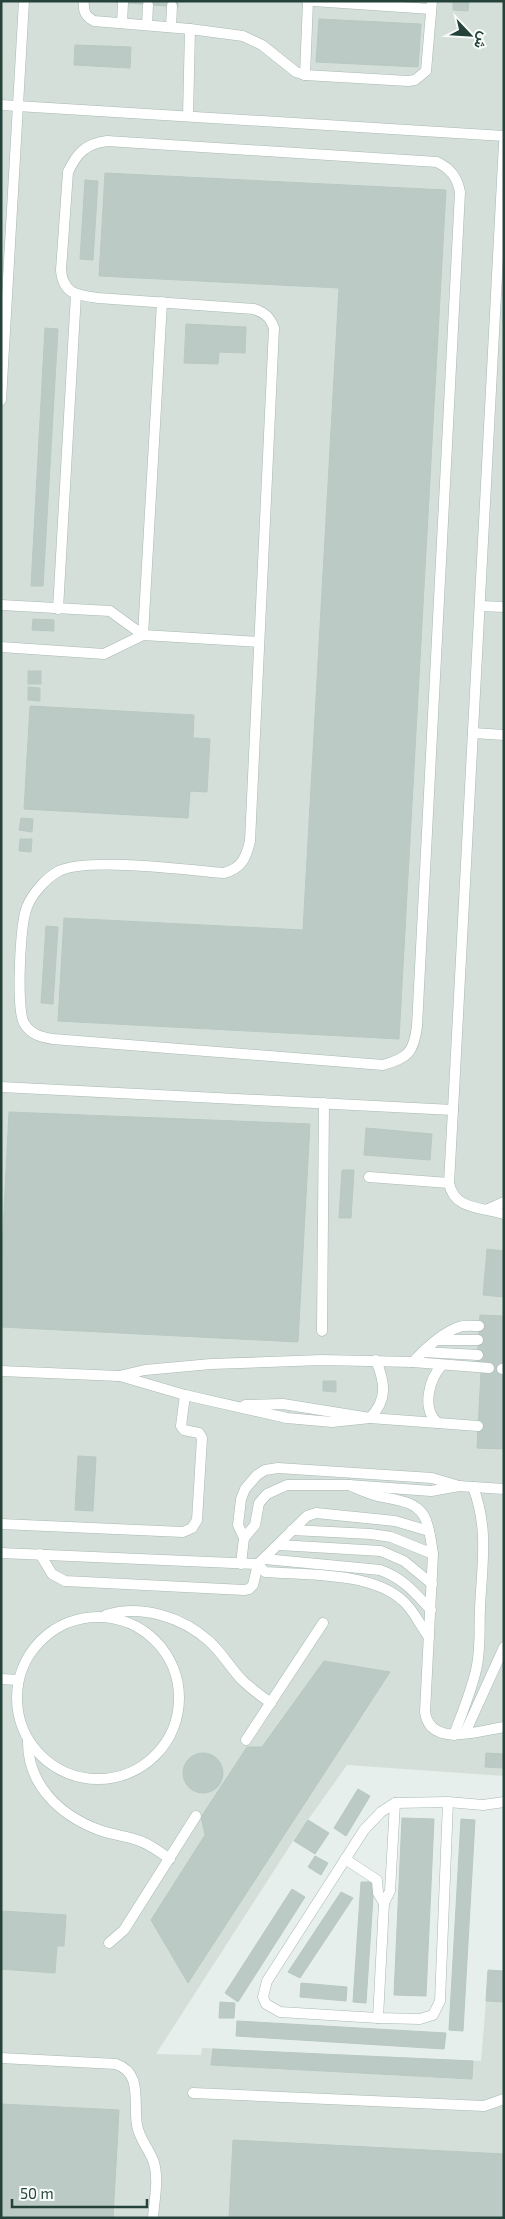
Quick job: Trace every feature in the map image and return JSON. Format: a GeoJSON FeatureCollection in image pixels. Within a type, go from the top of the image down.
{"type":"FeatureCollection","features":[{"type":"Feature","properties":{"kind":"lane"},"geometry":{"type":"LineString","coordinates":[[1,400],[24,1]]}},
{"type":"Feature","properties":{"kind":"lane"},"geometry":{"type":"LineString","coordinates":[[84,1],[84,11],[94,21],[233,34],[253,40],[296,72],[305,75],[415,80],[426,71],[432,5],[313,1]]}},
{"type":"Feature","properties":{"kind":"lane"},"geometry":{"type":"LineString","coordinates":[[305,75],[308,1]]}},
{"type":"Feature","properties":{"kind":"lane"},"geometry":{"type":"LineString","coordinates":[[122,23],[123,3]]}},
{"type":"Feature","properties":{"kind":"lane"},"geometry":{"type":"LineString","coordinates":[[147,25],[148,5]]}},
{"type":"Feature","properties":{"kind":"lane"},"geometry":{"type":"LineString","coordinates":[[171,27],[172,6]]}},
{"type":"Feature","properties":{"kind":"lane"},"geometry":{"type":"LineString","coordinates":[[188,116],[190,29]]}},
{"type":"Feature","properties":{"kind":"lane"},"geometry":{"type":"LineString","coordinates":[[1,104],[504,136]]}},
{"type":"Feature","properties":{"kind":"lane"},"geometry":{"type":"LineString","coordinates":[[107,141],[437,162],[453,172],[458,181],[460,192],[415,1041],[409,1053],[400,1060],[383,1065],[40,1037],[30,1031],[23,1022],[20,1007],[23,922],[27,906],[48,879],[60,871],[90,864],[224,873],[234,870],[242,864],[250,841],[274,328],[270,319],[263,312],[254,309],[162,302],[76,294],[68,289],[62,281],[61,270],[68,172],[74,159],[84,149],[95,143],[107,141]]}},
{"type":"Feature","properties":{"kind":"lane"},"geometry":{"type":"LineString","coordinates":[[504,143],[449,1183],[451,1192],[460,1202],[488,1208],[504,1214]]}},
{"type":"Feature","properties":{"kind":"lane"},"geometry":{"type":"LineString","coordinates":[[58,609],[76,294]]}},
{"type":"Feature","properties":{"kind":"lane"},"geometry":{"type":"LineString","coordinates":[[143,635],[162,302]]}},
{"type":"Feature","properties":{"kind":"lane"},"geometry":{"type":"LineString","coordinates":[[1,604],[110,612],[143,635]]}},
{"type":"Feature","properties":{"kind":"lane"},"geometry":{"type":"LineString","coordinates":[[480,606],[504,608]]}},
{"type":"Feature","properties":{"kind":"lane"},"geometry":{"type":"LineString","coordinates":[[1,647],[104,654],[143,635],[260,642]]}},
{"type":"Feature","properties":{"kind":"lane"},"geometry":{"type":"LineString","coordinates":[[474,733],[504,735]]}},
{"type":"Feature","properties":{"kind":"lane"},"geometry":{"type":"LineString","coordinates":[[1,1087],[452,1110]]}},
{"type":"Feature","properties":{"kind":"lane"},"geometry":{"type":"LineString","coordinates":[[322,1331],[324,1103]]}},
{"type":"Feature","properties":{"kind":"lane"},"geometry":{"type":"LineString","coordinates":[[369,1177],[449,1183]]}},
{"type":"Feature","properties":{"kind":"lane"},"geometry":{"type":"LineString","coordinates":[[488,1208],[504,1202]]}},
{"type":"Feature","properties":{"kind":"lane"},"geometry":{"type":"LineString","coordinates":[[413,1362],[438,1340],[459,1327],[479,1326]]}},
{"type":"Feature","properties":{"kind":"lane"},"geometry":{"type":"LineString","coordinates":[[438,1340],[478,1340]]}},
{"type":"Feature","properties":{"kind":"lane"},"geometry":{"type":"LineString","coordinates":[[423,1352],[478,1355]]}},
{"type":"Feature","properties":{"kind":"lane"},"geometry":{"type":"LineString","coordinates":[[119,1376],[145,1370],[211,1364],[322,1360],[376,1360],[489,1368]]}},
{"type":"Feature","properties":{"kind":"lane"},"geometry":{"type":"LineString","coordinates":[[370,1418],[380,1407],[385,1390],[383,1378],[376,1360]]}},
{"type":"Feature","properties":{"kind":"lane"},"geometry":{"type":"LineString","coordinates":[[438,1423],[432,1419],[430,1413],[429,1392],[434,1373],[442,1365]]}},
{"type":"Feature","properties":{"kind":"lane"},"geometry":{"type":"LineString","coordinates":[[1,1371],[119,1376],[185,1395],[287,1418],[332,1422],[370,1418],[478,1426]]}},
{"type":"Feature","properties":{"kind":"lane"},"geometry":{"type":"LineString","coordinates":[[1,1524],[184,1532],[192,1528],[197,1520],[202,1438],[199,1433],[184,1430],[181,1426],[185,1395]]}},
{"type":"Feature","properties":{"kind":"lane"},"geometry":{"type":"LineString","coordinates":[[241,1564],[244,1538],[238,1524],[241,1499],[250,1481],[265,1470],[278,1468],[432,1478],[459,1486],[504,1490]]}},
{"type":"Feature","properties":{"kind":"lane"},"geometry":{"type":"LineString","coordinates":[[244,1538],[255,1525],[259,1503],[267,1494],[278,1488],[302,1484],[349,1485],[431,1491],[459,1486]]}},
{"type":"Feature","properties":{"kind":"lane"},"geometry":{"type":"LineString","coordinates":[[349,1485],[368,1493],[405,1501],[415,1506],[424,1516],[433,1554],[426,1722],[436,1731],[454,1735],[504,1727]]}},
{"type":"Feature","properties":{"kind":"lane"},"geometry":{"type":"LineString","coordinates":[[454,1735],[471,1692],[477,1668],[484,1532],[479,1503],[473,1487]]}},
{"type":"Feature","properties":{"kind":"lane"},"geometry":{"type":"LineString","coordinates":[[40,1554],[52,1574],[65,1581],[231,1591],[249,1589],[261,1562],[307,1516],[316,1513],[395,1521],[429,1532]]}},
{"type":"Feature","properties":{"kind":"lane"},"geometry":{"type":"LineString","coordinates":[[292,1530],[371,1534],[391,1537],[433,1554]]}},
{"type":"Feature","properties":{"kind":"lane"},"geometry":{"type":"LineString","coordinates":[[279,1545],[381,1551],[404,1561],[432,1584]]}},
{"type":"Feature","properties":{"kind":"lane"},"geometry":{"type":"LineString","coordinates":[[1,1553],[241,1564],[261,1562],[380,1570],[394,1574],[405,1582],[431,1610]]}},
{"type":"Feature","properties":{"kind":"lane"},"geometry":{"type":"LineString","coordinates":[[261,1562],[266,1572],[350,1579],[375,1584],[394,1593],[403,1601],[414,1613],[429,1637]]}},
{"type":"Feature","properties":{"kind":"lane"},"geometry":{"type":"LineString","coordinates":[[103,1616],[119,1619],[147,1632],[167,1655],[178,1683],[179,1698],[173,1728],[166,1741],[146,1763],[133,1771],[104,1779],[74,1776],[60,1770],[36,1752],[28,1740],[17,1711],[16,1695],[18,1680],[24,1664],[43,1638],[70,1621],[103,1616],[122,1610],[140,1610],[190,1628],[208,1640],[222,1654],[241,1679],[271,1703]]}},
{"type":"Feature","properties":{"kind":"lane"},"geometry":{"type":"LineString","coordinates":[[246,1740],[323,1623]]}},
{"type":"Feature","properties":{"kind":"lane"},"geometry":{"type":"LineString","coordinates":[[465,1733],[504,1648]]}},
{"type":"Feature","properties":{"kind":"lane"},"geometry":{"type":"LineString","coordinates":[[1,1679],[18,1680]]}},
{"type":"Feature","properties":{"kind":"lane"},"geometry":{"type":"LineString","coordinates":[[28,1740],[28,1757],[31,1771],[41,1787],[58,1806],[80,1822],[100,1830],[140,1841],[152,1846],[170,1859]]}},
{"type":"Feature","properties":{"kind":"lane"},"geometry":{"type":"LineString","coordinates":[[448,1802],[440,2001],[438,2008],[427,2018],[378,2018],[280,2012],[266,2004],[263,1996],[266,1981],[345,1859],[372,1820],[381,1812],[395,1803],[448,1802],[483,1805],[504,1802]]}},
{"type":"Feature","properties":{"kind":"lane"},"geometry":{"type":"LineString","coordinates":[[378,2018],[384,1903],[390,1891],[395,1803]]}},
{"type":"Feature","properties":{"kind":"lane"},"geometry":{"type":"LineString","coordinates":[[109,1943],[124,1930],[196,1816]]}},
{"type":"Feature","properties":{"kind":"lane"},"geometry":{"type":"LineString","coordinates":[[345,1859],[377,1880],[378,1893],[384,1903]]}},
{"type":"Feature","properties":{"kind":"lane"},"geometry":{"type":"LineString","coordinates":[[1,2058],[116,2064],[130,2073],[135,2084],[139,2133],[151,2156],[156,2172],[153,2218]]}},
{"type":"Feature","properties":{"kind":"lane"},"geometry":{"type":"LineString","coordinates":[[193,2093],[484,2106],[504,2099]]}},
{"type":"Feature","properties":{"kind":"shaded area"},"geometry":{"type":"Polygon","coordinates":[[[1,1],[504,1],[504,1776],[347,1765],[293,1841],[156,2054],[201,2055],[202,2048],[481,2061],[486,2001],[504,2002],[504,2218],[1,2218],[1,1]]]}},
{"type":"Feature","properties":{"kind":"building"},"geometry":{"type":"Polygon","coordinates":[[[104,1],[178,1],[178,7],[104,1]]]}},
{"type":"Feature","properties":{"kind":"building"},"geometry":{"type":"Polygon","coordinates":[[[453,1],[469,1],[468,11],[453,10],[453,1]]]}},
{"type":"Feature","properties":{"kind":"building"},"geometry":{"type":"Polygon","coordinates":[[[319,19],[421,24],[418,67],[316,62],[319,19]]]}},
{"type":"Feature","properties":{"kind":"building"},"geometry":{"type":"Polygon","coordinates":[[[75,45],[131,47],[130,68],[74,65],[75,45]]]}},
{"type":"Feature","properties":{"kind":"building"},"geometry":{"type":"Polygon","coordinates":[[[105,173],[446,190],[399,1039],[58,1021],[64,918],[303,930],[339,288],[99,276],[105,173]]]}},
{"type":"Feature","properties":{"kind":"building"},"geometry":{"type":"Polygon","coordinates":[[[85,180],[98,181],[93,260],[80,259],[85,180]]]}},
{"type":"Feature","properties":{"kind":"building"},"geometry":{"type":"Polygon","coordinates":[[[186,324],[246,327],[245,353],[219,352],[218,364],[184,363],[186,324]]]}},
{"type":"Feature","properties":{"kind":"building"},"geometry":{"type":"Polygon","coordinates":[[[45,328],[58,329],[43,586],[31,586],[45,328]]]}},
{"type":"Feature","properties":{"kind":"building"},"geometry":{"type":"Polygon","coordinates":[[[33,619],[54,620],[54,631],[32,630],[33,619]]]}},
{"type":"Feature","properties":{"kind":"building"},"geometry":{"type":"Polygon","coordinates":[[[28,671],[41,671],[41,684],[28,684],[28,671]]]}},
{"type":"Feature","properties":{"kind":"building"},"geometry":{"type":"Polygon","coordinates":[[[28,687],[40,688],[40,701],[28,700],[28,687]]]}},
{"type":"Feature","properties":{"kind":"building"},"geometry":{"type":"Polygon","coordinates":[[[30,706],[194,715],[193,738],[210,739],[207,792],[190,791],[188,818],[24,809],[30,706]]]}},
{"type":"Feature","properties":{"kind":"building"},"geometry":{"type":"Polygon","coordinates":[[[21,818],[33,819],[32,832],[19,830],[21,818]]]}},
{"type":"Feature","properties":{"kind":"building"},"geometry":{"type":"Polygon","coordinates":[[[20,839],[32,839],[31,852],[19,851],[20,839]]]}},
{"type":"Feature","properties":{"kind":"building"},"geometry":{"type":"Polygon","coordinates":[[[46,926],[58,927],[53,1004],[41,1003],[46,926]]]}},
{"type":"Feature","properties":{"kind":"building"},"geometry":{"type":"Polygon","coordinates":[[[9,1112],[310,1124],[298,1342],[1,1327],[1,1270],[9,1112]]]}},
{"type":"Feature","properties":{"kind":"building"},"geometry":{"type":"Polygon","coordinates":[[[366,1128],[432,1134],[430,1160],[364,1155],[366,1128]]]}},
{"type":"Feature","properties":{"kind":"building"},"geometry":{"type":"Polygon","coordinates":[[[342,1170],[354,1170],[351,1218],[339,1218],[342,1170]]]}},
{"type":"Feature","properties":{"kind":"building"},"geometry":{"type":"Polygon","coordinates":[[[487,1249],[504,1251],[504,1297],[483,1295],[487,1249]]]}},
{"type":"Feature","properties":{"kind":"building"},"geometry":{"type":"Polygon","coordinates":[[[480,1315],[504,1316],[504,1449],[477,1448],[481,1372],[477,1363],[480,1315]]]}},
{"type":"Feature","properties":{"kind":"building"},"geometry":{"type":"Polygon","coordinates":[[[323,1381],[336,1381],[336,1392],[323,1391],[323,1381]]]}},
{"type":"Feature","properties":{"kind":"building"},"geometry":{"type":"Polygon","coordinates":[[[78,1456],[96,1457],[93,1511],[75,1510],[78,1456]]]}},
{"type":"Feature","properties":{"kind":"building"},"geometry":{"type":"Polygon","coordinates":[[[324,1661],[390,1672],[188,1983],[151,1920],[205,1835],[201,1817],[247,1747],[262,1747],[324,1661]]]}},
{"type":"Feature","properties":{"kind":"building"},"geometry":{"type":"Polygon","coordinates":[[[203,1753],[214,1756],[220,1762],[223,1773],[220,1784],[214,1790],[203,1793],[192,1790],[186,1784],[183,1773],[186,1762],[192,1756],[203,1753]]]}},
{"type":"Feature","properties":{"kind":"building"},"geometry":{"type":"Polygon","coordinates":[[[486,1753],[504,1754],[504,1768],[485,1767],[486,1753]]]}},
{"type":"Feature","properties":{"kind":"building"},"geometry":{"type":"Polygon","coordinates":[[[358,1789],[370,1796],[346,1836],[334,1828],[358,1789]]]}},
{"type":"Feature","properties":{"kind":"building"},"geometry":{"type":"Polygon","coordinates":[[[402,1818],[434,1819],[426,1996],[394,1995],[402,1818]]]}},
{"type":"Feature","properties":{"kind":"building"},"geometry":{"type":"Polygon","coordinates":[[[461,1819],[475,1820],[463,2031],[449,2030],[461,1819]]]}},
{"type":"Feature","properties":{"kind":"building"},"geometry":{"type":"Polygon","coordinates":[[[308,1820],[329,1833],[315,1854],[294,1841],[308,1820]]]}},
{"type":"Feature","properties":{"kind":"building"},"geometry":{"type":"Polygon","coordinates":[[[315,1856],[328,1863],[321,1875],[308,1867],[315,1856]]]}},
{"type":"Feature","properties":{"kind":"building"},"geometry":{"type":"Polygon","coordinates":[[[361,1882],[374,1882],[366,2003],[353,2002],[361,1882]]]}},
{"type":"Feature","properties":{"kind":"building"},"geometry":{"type":"Polygon","coordinates":[[[292,1889],[305,1897],[238,2002],[225,1993],[292,1889]]]}},
{"type":"Feature","properties":{"kind":"building"},"geometry":{"type":"Polygon","coordinates":[[[341,1892],[353,1898],[300,1978],[288,1972],[341,1892]]]}},
{"type":"Feature","properties":{"kind":"building"},"geometry":{"type":"Polygon","coordinates":[[[1,1911],[66,1915],[64,1946],[57,1946],[55,1973],[1,1969],[1,1911]]]}},
{"type":"Feature","properties":{"kind":"building"},"geometry":{"type":"Polygon","coordinates":[[[488,1970],[504,1971],[504,2002],[486,2001],[488,1970]]]}},
{"type":"Feature","properties":{"kind":"building"},"geometry":{"type":"Polygon","coordinates":[[[301,1983],[347,1987],[346,2001],[300,1997],[301,1983]]]}},
{"type":"Feature","properties":{"kind":"building"},"geometry":{"type":"Polygon","coordinates":[[[220,2002],[235,2003],[234,2018],[219,2018],[220,2002]]]}},
{"type":"Feature","properties":{"kind":"building"},"geometry":{"type":"Polygon","coordinates":[[[237,2021],[446,2033],[444,2049],[236,2036],[237,2021]]]}},
{"type":"Feature","properties":{"kind":"building"},"geometry":{"type":"Polygon","coordinates":[[[213,2049],[473,2061],[472,2079],[211,2065],[213,2049]]]}},
{"type":"Feature","properties":{"kind":"building"},"geometry":{"type":"Polygon","coordinates":[[[1,2104],[119,2110],[113,2218],[1,2218],[1,2104]]]}},
{"type":"Feature","properties":{"kind":"building"},"geometry":{"type":"Polygon","coordinates":[[[233,2140],[504,2154],[504,2218],[229,2218],[233,2140]]]}}]}
